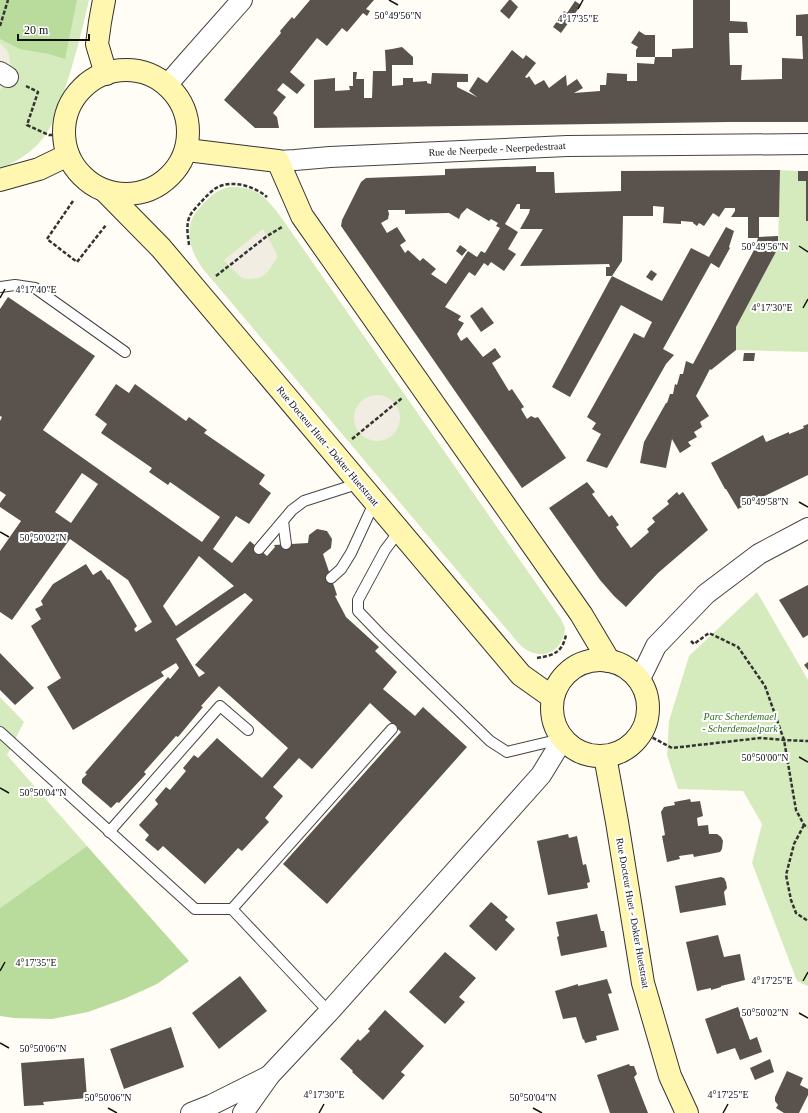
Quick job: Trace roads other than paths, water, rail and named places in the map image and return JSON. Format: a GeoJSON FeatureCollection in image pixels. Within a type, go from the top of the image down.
{"type":"FeatureCollection","features":[{"type":"Feature","properties":{"kind":"street"},"geometry":{"type":"LineString","coordinates":[[104,0],[97,44],[106,74]]}},
{"type":"Feature","properties":{"kind":"street"},"geometry":{"type":"LineString","coordinates":[[168,85],[242,0]]}},
{"type":"Feature","properties":{"kind":"street"},"geometry":{"type":"LineString","coordinates":[[128,70],[149,74],[168,85],[179,99],[186,115],[189,132],[187,150],[175,172],[155,188],[131,195],[106,192],[90,183],[77,171],[66,146],[66,116],[74,98],[88,83],[106,74],[128,70]]}},
{"type":"Feature","properties":{"kind":"street","name":"Rue de Neerpede - Neerpedestraat"},"geometry":{"type":"LineString","coordinates":[[187,150],[278,161],[330,156],[567,146],[808,144]]}},
{"type":"Feature","properties":{"kind":"street"},"geometry":{"type":"LineString","coordinates":[[0,180],[39,169],[66,146]]}},
{"type":"Feature","properties":{"kind":"street"},"geometry":{"type":"LineString","coordinates":[[278,161],[302,216],[581,614],[609,661]]}},
{"type":"Feature","properties":{"kind":"street","name":"Rue Docteur Huet - Dokter Huetstraat"},"geometry":{"type":"LineString","coordinates":[[106,192],[160,248],[400,530],[521,675],[552,697]]}},
{"type":"Feature","properties":{"kind":"street"},"geometry":{"type":"LineString","coordinates":[[639,680],[656,646],[706,594],[759,554],[808,528]]}},
{"type":"Feature","properties":{"kind":"street"},"geometry":{"type":"LineString","coordinates":[[589,661],[609,661],[626,668],[639,680],[645,692],[648,704],[647,717],[642,732],[632,744],[619,752],[604,756],[589,755],[574,749],[563,739],[555,726],[552,712],[552,697],[559,680],[572,669],[589,661]]}},
{"type":"Feature","properties":{"kind":"street"},"geometry":{"type":"LineString","coordinates":[[243,1113],[270,1075],[329,1012],[541,775],[563,739]]}},
{"type":"Feature","properties":{"kind":"street","name":"Rue Docteur Huet - Dokter Huetstraat"},"geometry":{"type":"LineString","coordinates":[[604,756],[618,822],[643,983],[670,1076],[687,1113]]}},
{"type":"Feature","properties":{"kind":"street"},"geometry":{"type":"LineString","coordinates":[[191,1113],[211,1105],[270,1075]]}},
{"type":"Feature","properties":{"kind":"lane"},"geometry":{"type":"LineString","coordinates":[[0,287],[15,284],[35,288],[125,352]]}},
{"type":"Feature","properties":{"kind":"lane"},"geometry":{"type":"LineString","coordinates":[[259,549],[292,510],[304,501],[360,483]]}},
{"type":"Feature","properties":{"kind":"lane"},"geometry":{"type":"LineString","coordinates":[[331,578],[341,569],[351,553],[375,501]]}},
{"type":"Feature","properties":{"kind":"lane"},"geometry":{"type":"LineString","coordinates":[[283,521],[286,544]]}},
{"type":"Feature","properties":{"kind":"lane"},"geometry":{"type":"LineString","coordinates":[[400,530],[385,550],[358,600],[358,611],[490,740],[507,752],[563,739]]}},
{"type":"Feature","properties":{"kind":"lane"},"geometry":{"type":"LineString","coordinates":[[109,832],[220,706],[248,730]]}},
{"type":"Feature","properties":{"kind":"lane"},"geometry":{"type":"LineString","coordinates":[[232,909],[392,729]]}},
{"type":"Feature","properties":{"kind":"lane"},"geometry":{"type":"LineString","coordinates":[[0,732],[195,909],[232,909],[329,1012]]}},
{"type":"Feature","properties":{"kind":"park label","name":"Parc Scherdemael - Scherdemaelpark"},"geometry":{"type":"Point","coordinates":[740,722]}}]}
